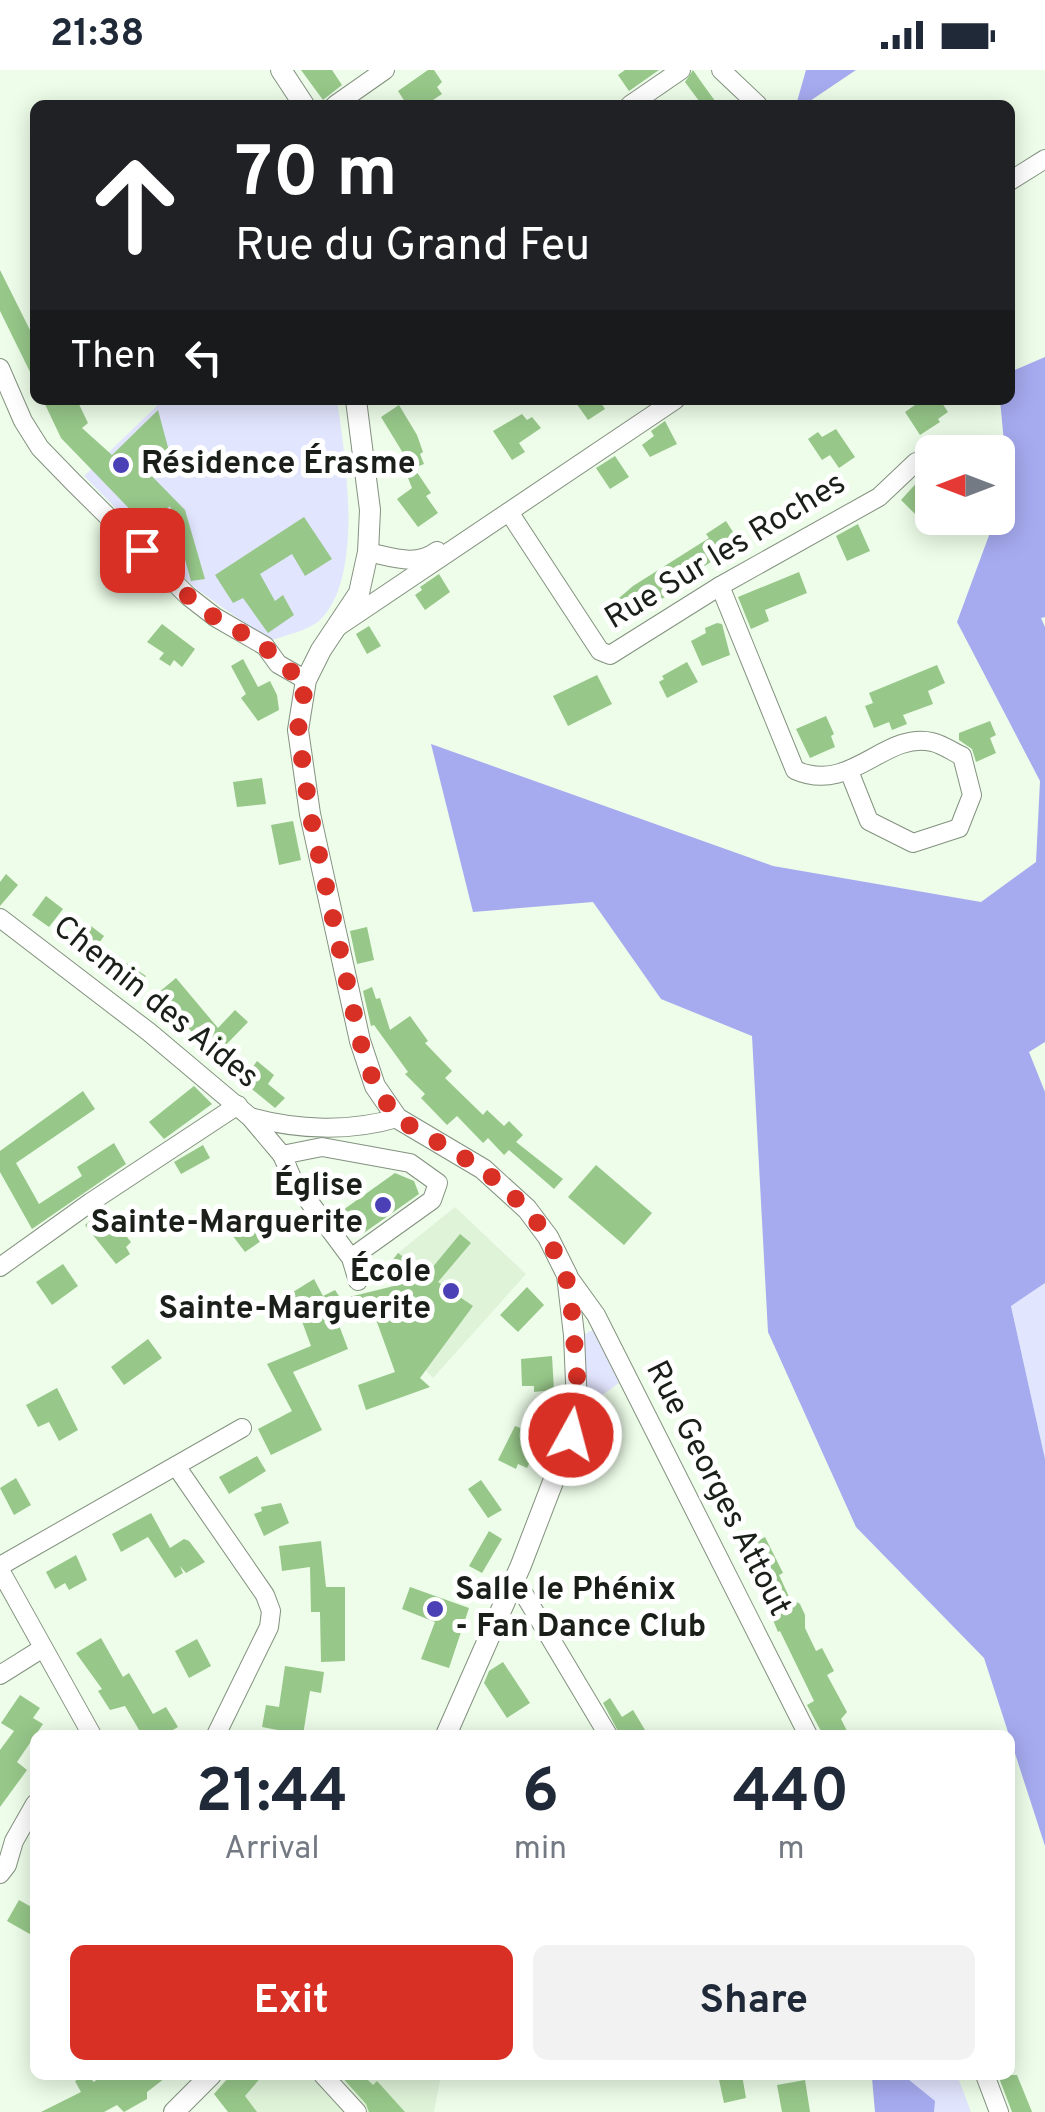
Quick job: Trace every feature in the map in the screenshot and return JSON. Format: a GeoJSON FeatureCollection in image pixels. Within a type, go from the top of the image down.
{"type":"FeatureCollection","features":[{"type":"Feature","properties":{"kind":"street"},"geometry":{"type":"LineString","coordinates":[[281,70],[301,100]]}},
{"type":"Feature","properties":{"kind":"street"},"geometry":{"type":"LineString","coordinates":[[342,100],[385,70]]}},
{"type":"Feature","properties":{"kind":"street"},"geometry":{"type":"LineString","coordinates":[[637,100],[680,70]]}},
{"type":"Feature","properties":{"kind":"street"},"geometry":{"type":"LineString","coordinates":[[721,70],[753,100]]}},
{"type":"Feature","properties":{"kind":"street"},"geometry":{"type":"LineString","coordinates":[[1015,178],[1045,160]]}},
{"type":"Feature","properties":{"kind":"street"},"geometry":{"type":"LineString","coordinates":[[0,368],[40,448],[73,482],[188,596],[214,617],[265,646],[278,664],[306,680]]}},
{"type":"Feature","properties":{"kind":"street"},"geometry":{"type":"LineString","coordinates":[[357,405],[370,510],[368,552],[359,593],[306,680],[298,730],[310,814],[360,1041],[375,1086],[397,1118],[483,1169],[527,1209],[548,1237],[567,1275],[573,1320],[577,1406],[571,1435],[515,1579],[448,1730]]}},
{"type":"Feature","properties":{"kind":"street"},"geometry":{"type":"LineString","coordinates":[[339,626],[667,405]]}},
{"type":"Feature","properties":{"kind":"street","name":"Rue Sur les Roches"},"geometry":{"type":"LineString","coordinates":[[509,512],[600,650],[610,655],[720,586],[878,497],[915,463]]}},
{"type":"Feature","properties":{"kind":"street"},"geometry":{"type":"LineString","coordinates":[[368,552],[411,561],[427,558],[470,525],[489,524]]}},
{"type":"Feature","properties":{"kind":"street"},"geometry":{"type":"LineString","coordinates":[[720,586],[795,770],[814,779],[849,771],[899,745],[931,741],[962,756],[972,796],[959,828],[913,843],[869,821],[849,771]]}},
{"type":"Feature","properties":{"kind":"street","name":"Chemin des Aides"},"geometry":{"type":"LineString","coordinates":[[0,918],[149,1032],[244,1111],[276,1124],[361,1129],[397,1118]]}},
{"type":"Feature","properties":{"kind":"street"},"geometry":{"type":"LineString","coordinates":[[0,1267],[91,1202],[244,1111],[282,1155],[293,1180],[352,1258],[358,1282]]}},
{"type":"Feature","properties":{"kind":"street"},"geometry":{"type":"LineString","coordinates":[[282,1155],[322,1147],[410,1163],[438,1183],[432,1200],[352,1258]]}},
{"type":"Feature","properties":{"kind":"street","name":"Rue Georges Attout"},"geometry":{"type":"LineString","coordinates":[[567,1275],[600,1324],[805,1730]]}},
{"type":"Feature","properties":{"kind":"street"},"geometry":{"type":"LineString","coordinates":[[84,1730],[0,1568],[242,1428]]}},
{"type":"Feature","properties":{"kind":"street"},"geometry":{"type":"LineString","coordinates":[[176,1466],[265,1595],[270,1611],[269,1627],[218,1730]]}},
{"type":"Feature","properties":{"kind":"street"},"geometry":{"type":"LineString","coordinates":[[515,1579],[605,1730]]}},
{"type":"Feature","properties":{"kind":"street"},"geometry":{"type":"LineString","coordinates":[[0,1675],[43,1648]]}},
{"type":"Feature","properties":{"kind":"street"},"geometry":{"type":"LineString","coordinates":[[0,1874],[8,1866],[14,1841],[30,1813]]}},
{"type":"Feature","properties":{"kind":"street"},"geometry":{"type":"LineString","coordinates":[[174,2112],[206,2080]]}},
{"type":"Feature","properties":{"kind":"street"},"geometry":{"type":"LineString","coordinates":[[327,2080],[356,2112]]}},
{"type":"Feature","properties":{"kind":"street"},"geometry":{"type":"LineString","coordinates":[[987,2080],[999,2112]]}},
{"type":"Feature","properties":{"kind":"shaded area"},"geometry":{"type":"Polygon","coordinates":[[[806,70],[856,70],[811,100],[797,100],[806,70]]]}},
{"type":"Feature","properties":{"kind":"shaded area"},"geometry":{"type":"Polygon","coordinates":[[[1045,357],[1045,617],[1041,618],[1045,627],[1045,1042],[1029,1052],[1045,1092],[1045,1283],[1011,1306],[1045,1459],[1045,1846],[1015,1754],[1015,1730],[1007,1730],[984,1658],[856,1527],[768,1332],[752,1036],[661,999],[593,902],[473,912],[431,744],[773,866],[981,902],[1036,862],[1040,781],[957,622],[989,535],[1015,535],[1015,435],[1003,435],[1000,405],[1015,405],[1015,370],[1045,357]]]}},
{"type":"Feature","properties":{"kind":"shaded area"},"geometry":{"type":"Polygon","coordinates":[[[158,405],[338,405],[348,514],[343,575],[334,600],[315,624],[270,641],[195,588],[84,476],[158,405]]]}},
{"type":"Feature","properties":{"kind":"shaded area","name":"École Sainte-Marguerite"},"geometry":{"type":"Polygon","coordinates":[[[455,1207],[526,1274],[433,1378],[416,1360],[385,1270],[398,1253],[455,1207]]]}},
{"type":"Feature","properties":{"kind":"shaded area"},"geometry":{"type":"Polygon","coordinates":[[[1045,1283],[1045,1459],[1011,1305],[1045,1283]]]}},
{"type":"Feature","properties":{"kind":"shaded area"},"geometry":{"type":"Polygon","coordinates":[[[593,1330],[619,1383],[588,1405],[581,1336],[593,1330]]]}},
{"type":"Feature","properties":{"kind":"shaded area"},"geometry":{"type":"Polygon","coordinates":[[[224,2080],[318,2080],[348,2112],[228,2112],[214,2094],[224,2080]]]}},
{"type":"Feature","properties":{"kind":"shaded area"},"geometry":{"type":"Polygon","coordinates":[[[335,2080],[440,2080],[434,2112],[363,2112],[335,2080]]]}},
{"type":"Feature","properties":{"kind":"shaded area"},"geometry":{"type":"Polygon","coordinates":[[[872,2080],[909,2080],[935,2101],[934,2112],[875,2112],[872,2080]]]}},
{"type":"Feature","properties":{"kind":"shaded area"},"geometry":{"type":"Polygon","coordinates":[[[909,2080],[959,2080],[971,2112],[934,2112],[934,2101],[909,2080]]]}},
{"type":"Feature","properties":{"kind":"building"},"geometry":{"type":"Polygon","coordinates":[[[301,70],[332,70],[342,85],[323,100],[301,70]]]}},
{"type":"Feature","properties":{"kind":"building"},"geometry":{"type":"Polygon","coordinates":[[[428,70],[434,70],[442,82],[437,87],[442,94],[433,100],[404,100],[398,91],[428,70]]]}},
{"type":"Feature","properties":{"kind":"building"},"geometry":{"type":"Polygon","coordinates":[[[625,70],[659,70],[629,91],[618,75],[625,70]]]}},
{"type":"Feature","properties":{"kind":"building"},"geometry":{"type":"Polygon","coordinates":[[[693,70],[714,100],[698,100],[685,82],[693,70]]]}},
{"type":"Feature","properties":{"kind":"building"},"geometry":{"type":"Polygon","coordinates":[[[0,270],[30,330],[30,372],[0,311],[0,270]]]}},
{"type":"Feature","properties":{"kind":"building"},"geometry":{"type":"Polygon","coordinates":[[[45,405],[79,405],[88,423],[82,428],[112,455],[158,410],[170,455],[140,464],[185,510],[205,579],[191,581],[170,506],[148,528],[61,438],[45,405]]]}},
{"type":"Feature","properties":{"kind":"building"},"geometry":{"type":"Polygon","coordinates":[[[399,405],[423,452],[420,454],[424,464],[414,468],[431,493],[426,496],[438,513],[418,527],[397,499],[412,488],[399,455],[403,453],[381,417],[399,405]]]}},
{"type":"Feature","properties":{"kind":"building"},"geometry":{"type":"Polygon","coordinates":[[[578,405],[602,405],[605,409],[588,420],[578,405]]]}},
{"type":"Feature","properties":{"kind":"building"},"geometry":{"type":"Polygon","coordinates":[[[915,405],[943,405],[948,412],[920,435],[905,412],[915,405]]]}},
{"type":"Feature","properties":{"kind":"building"},"geometry":{"type":"Polygon","coordinates":[[[522,414],[527,420],[532,417],[541,428],[519,443],[525,452],[512,460],[493,431],[522,414]]]}},
{"type":"Feature","properties":{"kind":"building"},"geometry":{"type":"Polygon","coordinates":[[[665,421],[677,444],[650,457],[642,445],[654,436],[651,431],[665,421]]]}},
{"type":"Feature","properties":{"kind":"building"},"geometry":{"type":"Polygon","coordinates":[[[836,429],[855,457],[839,468],[830,455],[822,460],[808,439],[818,432],[822,437],[836,429]]]}},
{"type":"Feature","properties":{"kind":"building"},"geometry":{"type":"Polygon","coordinates":[[[615,456],[629,477],[610,489],[596,468],[615,456]]]}},
{"type":"Feature","properties":{"kind":"building"},"geometry":{"type":"Polygon","coordinates":[[[915,485],[915,514],[901,500],[915,485]]]}},
{"type":"Feature","properties":{"kind":"building"},"geometry":{"type":"Polygon","coordinates":[[[304,517],[332,559],[305,576],[292,554],[260,574],[275,601],[283,595],[294,615],[268,633],[243,598],[233,603],[215,575],[304,517]]]}},
{"type":"Feature","properties":{"kind":"building"},"geometry":{"type":"Polygon","coordinates":[[[726,521],[740,543],[615,628],[604,611],[633,586],[709,538],[706,534],[726,521]]]}},
{"type":"Feature","properties":{"kind":"building"},"geometry":{"type":"Polygon","coordinates":[[[858,524],[870,551],[847,561],[836,536],[858,524]]]}},
{"type":"Feature","properties":{"kind":"building"},"geometry":{"type":"Polygon","coordinates":[[[799,572],[807,593],[765,610],[769,621],[751,629],[738,597],[799,572]]]}},
{"type":"Feature","properties":{"kind":"building"},"geometry":{"type":"Polygon","coordinates":[[[439,574],[450,592],[425,610],[415,595],[439,574]]]}},
{"type":"Feature","properties":{"kind":"building"},"geometry":{"type":"Polygon","coordinates":[[[717,623],[722,624],[730,655],[702,666],[691,641],[717,623]]]}},
{"type":"Feature","properties":{"kind":"building"},"geometry":{"type":"Polygon","coordinates":[[[162,624],[195,649],[182,667],[174,660],[170,666],[159,659],[164,653],[147,642],[162,624]]]}},
{"type":"Feature","properties":{"kind":"building"},"geometry":{"type":"Polygon","coordinates":[[[369,626],[381,646],[367,654],[356,634],[369,626]]]}},
{"type":"Feature","properties":{"kind":"building"},"geometry":{"type":"Polygon","coordinates":[[[243,659],[258,687],[270,681],[277,695],[279,710],[258,721],[241,698],[246,694],[231,666],[243,659]]]}},
{"type":"Feature","properties":{"kind":"building"},"geometry":{"type":"Polygon","coordinates":[[[687,662],[698,682],[667,698],[659,682],[664,679],[662,676],[687,662]]]}},
{"type":"Feature","properties":{"kind":"building"},"geometry":{"type":"Polygon","coordinates":[[[937,665],[945,683],[928,691],[933,704],[903,715],[907,724],[892,730],[889,722],[874,728],[865,706],[873,703],[869,693],[937,665]]]}},
{"type":"Feature","properties":{"kind":"building"},"geometry":{"type":"Polygon","coordinates":[[[597,675],[612,704],[568,726],[553,696],[597,675]]]}},
{"type":"Feature","properties":{"kind":"building"},"geometry":{"type":"Polygon","coordinates":[[[826,716],[835,747],[810,758],[796,729],[826,716]]]}},
{"type":"Feature","properties":{"kind":"building"},"geometry":{"type":"Polygon","coordinates":[[[990,721],[996,735],[990,738],[996,753],[976,762],[972,749],[959,740],[959,733],[990,721]]]}},
{"type":"Feature","properties":{"kind":"building"},"geometry":{"type":"Polygon","coordinates":[[[262,778],[266,804],[237,807],[233,782],[262,778]]]}},
{"type":"Feature","properties":{"kind":"building"},"geometry":{"type":"Polygon","coordinates":[[[293,821],[301,860],[279,865],[271,825],[293,821]]]}},
{"type":"Feature","properties":{"kind":"building"},"geometry":{"type":"Polygon","coordinates":[[[6,874],[18,885],[0,906],[0,882],[6,874]]]}},
{"type":"Feature","properties":{"kind":"building"},"geometry":{"type":"Polygon","coordinates":[[[46,896],[63,909],[49,927],[32,915],[46,896]]]}},
{"type":"Feature","properties":{"kind":"building"},"geometry":{"type":"Polygon","coordinates":[[[87,923],[104,936],[89,957],[71,944],[87,923]]]}},
{"type":"Feature","properties":{"kind":"building"},"geometry":{"type":"Polygon","coordinates":[[[367,927],[374,960],[357,964],[350,931],[367,927]]]}},
{"type":"Feature","properties":{"kind":"building"},"geometry":{"type":"Polygon","coordinates":[[[125,962],[146,976],[132,993],[115,973],[125,962]]]}},
{"type":"Feature","properties":{"kind":"building"},"geometry":{"type":"Polygon","coordinates":[[[176,978],[218,1028],[235,1010],[248,1022],[221,1050],[197,1027],[192,1032],[158,993],[176,978]]]}},
{"type":"Feature","properties":{"kind":"building"},"geometry":{"type":"Polygon","coordinates":[[[372,987],[376,999],[380,998],[390,1030],[410,1016],[428,1041],[425,1043],[452,1071],[445,1078],[483,1115],[487,1110],[504,1126],[509,1121],[523,1135],[516,1142],[563,1179],[554,1189],[509,1150],[504,1155],[488,1138],[483,1143],[457,1116],[447,1125],[421,1098],[425,1094],[405,1074],[408,1072],[371,1026],[363,991],[372,987]]]}},
{"type":"Feature","properties":{"kind":"building"},"geometry":{"type":"Polygon","coordinates":[[[235,1054],[252,1068],[257,1061],[274,1075],[268,1084],[285,1098],[275,1108],[225,1067],[235,1054]]]}},
{"type":"Feature","properties":{"kind":"building"},"geometry":{"type":"Polygon","coordinates":[[[194,1086],[212,1104],[164,1139],[149,1122],[194,1086]]]}},
{"type":"Feature","properties":{"kind":"building"},"geometry":{"type":"Polygon","coordinates":[[[83,1091],[95,1109],[16,1163],[39,1204],[82,1176],[77,1167],[114,1143],[126,1164],[32,1229],[0,1172],[0,1151],[83,1091]]]}},
{"type":"Feature","properties":{"kind":"building"},"geometry":{"type":"Polygon","coordinates":[[[203,1145],[210,1158],[181,1174],[174,1162],[203,1145]]]}},
{"type":"Feature","properties":{"kind":"building"},"geometry":{"type":"Polygon","coordinates":[[[596,1165],[652,1213],[624,1245],[568,1197],[596,1165]]]}},
{"type":"Feature","properties":{"kind":"building","name":"Église Sainte-Marguerite"},"geometry":{"type":"Polygon","coordinates":[[[395,1173],[414,1181],[419,1194],[361,1235],[343,1210],[395,1173]]]}},
{"type":"Feature","properties":{"kind":"building"},"geometry":{"type":"Polygon","coordinates":[[[239,1211],[261,1241],[245,1252],[223,1223],[239,1211]]]}},
{"type":"Feature","properties":{"kind":"building"},"geometry":{"type":"Polygon","coordinates":[[[99,1213],[116,1235],[122,1231],[131,1242],[126,1247],[130,1254],[116,1264],[85,1225],[99,1213]]]}},
{"type":"Feature","properties":{"kind":"building"},"geometry":{"type":"Polygon","coordinates":[[[460,1234],[471,1243],[438,1282],[473,1306],[420,1378],[430,1387],[366,1410],[358,1385],[395,1372],[373,1311],[337,1320],[348,1349],[293,1372],[322,1430],[271,1455],[258,1429],[292,1411],[267,1364],[311,1346],[300,1316],[296,1317],[285,1297],[314,1279],[323,1296],[335,1290],[341,1299],[402,1284],[385,1270],[398,1253],[427,1274],[460,1234]]]}},
{"type":"Feature","properties":{"kind":"building"},"geometry":{"type":"Polygon","coordinates":[[[63,1264],[78,1286],[52,1305],[36,1282],[63,1264]]]}},
{"type":"Feature","properties":{"kind":"building"},"geometry":{"type":"Polygon","coordinates":[[[527,1287],[544,1305],[518,1332],[500,1315],[527,1287]]]}},
{"type":"Feature","properties":{"kind":"building"},"geometry":{"type":"Polygon","coordinates":[[[148,1339],[162,1358],[124,1385],[111,1367],[148,1339]]]}},
{"type":"Feature","properties":{"kind":"building"},"geometry":{"type":"Polygon","coordinates":[[[552,1356],[554,1390],[534,1392],[534,1386],[522,1386],[521,1359],[552,1356]]]}},
{"type":"Feature","properties":{"kind":"building"},"geometry":{"type":"Polygon","coordinates":[[[57,1388],[78,1430],[59,1441],[49,1422],[38,1427],[26,1405],[57,1388]]]}},
{"type":"Feature","properties":{"kind":"building"},"geometry":{"type":"Polygon","coordinates":[[[532,1410],[551,1420],[527,1468],[518,1464],[516,1469],[498,1460],[515,1426],[523,1429],[532,1410]]]}},
{"type":"Feature","properties":{"kind":"building"},"geometry":{"type":"Polygon","coordinates":[[[257,1456],[266,1471],[229,1494],[219,1477],[257,1456]]]}},
{"type":"Feature","properties":{"kind":"building"},"geometry":{"type":"Polygon","coordinates":[[[16,1478],[31,1505],[14,1515],[0,1488],[16,1478]]]}},
{"type":"Feature","properties":{"kind":"building"},"geometry":{"type":"Polygon","coordinates":[[[481,1480],[502,1510],[488,1518],[468,1489],[481,1480]]]}},
{"type":"Feature","properties":{"kind":"building"},"geometry":{"type":"Polygon","coordinates":[[[281,1503],[289,1523],[264,1536],[254,1514],[262,1511],[261,1507],[281,1503]]]}},
{"type":"Feature","properties":{"kind":"building"},"geometry":{"type":"Polygon","coordinates":[[[151,1513],[170,1548],[184,1539],[189,1541],[205,1562],[186,1573],[180,1566],[183,1573],[175,1578],[148,1537],[121,1552],[112,1534],[151,1513]]]}},
{"type":"Feature","properties":{"kind":"building"},"geometry":{"type":"Polygon","coordinates":[[[489,1531],[502,1539],[482,1573],[469,1566],[489,1531]]]}},
{"type":"Feature","properties":{"kind":"building"},"geometry":{"type":"Polygon","coordinates":[[[765,1537],[783,1573],[779,1575],[789,1597],[800,1604],[805,1615],[805,1628],[816,1651],[822,1648],[834,1671],[827,1675],[847,1712],[841,1719],[846,1730],[820,1730],[807,1705],[814,1701],[738,1551],[765,1537]]]}},
{"type":"Feature","properties":{"kind":"building"},"geometry":{"type":"Polygon","coordinates":[[[321,1541],[326,1587],[345,1587],[345,1661],[321,1662],[320,1612],[311,1612],[310,1567],[282,1571],[279,1546],[321,1541]]]}},
{"type":"Feature","properties":{"kind":"building"},"geometry":{"type":"Polygon","coordinates":[[[76,1555],[87,1580],[69,1590],[65,1583],[55,1589],[46,1572],[76,1555]]]}},
{"type":"Feature","properties":{"kind":"building"},"geometry":{"type":"Polygon","coordinates":[[[410,1587],[469,1608],[449,1668],[421,1659],[435,1622],[402,1609],[410,1587]]]}},
{"type":"Feature","properties":{"kind":"building"},"geometry":{"type":"Polygon","coordinates":[[[101,1638],[123,1677],[129,1673],[153,1714],[166,1707],[178,1727],[139,1730],[125,1706],[110,1710],[98,1691],[102,1689],[76,1653],[101,1638]]]}},
{"type":"Feature","properties":{"kind":"building"},"geometry":{"type":"Polygon","coordinates":[[[197,1639],[211,1666],[189,1678],[175,1651],[197,1639]]]}},
{"type":"Feature","properties":{"kind":"building"},"geometry":{"type":"Polygon","coordinates":[[[503,1662],[530,1703],[507,1718],[484,1683],[489,1671],[503,1662]]]}},
{"type":"Feature","properties":{"kind":"building"},"geometry":{"type":"Polygon","coordinates":[[[285,1666],[324,1672],[321,1693],[310,1691],[304,1730],[262,1727],[266,1705],[279,1707],[285,1666]]]}},
{"type":"Feature","properties":{"kind":"building"},"geometry":{"type":"Polygon","coordinates":[[[20,1695],[40,1708],[33,1718],[43,1724],[39,1730],[30,1730],[30,1743],[17,1762],[27,1770],[0,1807],[0,1750],[14,1731],[1,1723],[20,1695]]]}},
{"type":"Feature","properties":{"kind":"building"},"geometry":{"type":"Polygon","coordinates":[[[610,1698],[622,1717],[633,1710],[645,1730],[617,1730],[603,1703],[610,1698]]]}},
{"type":"Feature","properties":{"kind":"building"},"geometry":{"type":"Polygon","coordinates":[[[19,1900],[30,1906],[30,1934],[7,1921],[19,1900]]]}},
{"type":"Feature","properties":{"kind":"building"},"geometry":{"type":"Polygon","coordinates":[[[1017,2075],[1032,2112],[1012,2112],[1000,2080],[1015,2080],[1017,2075]]]}},
{"type":"Feature","properties":{"kind":"building"},"geometry":{"type":"Polygon","coordinates":[[[163,2080],[147,2092],[147,2099],[124,2112],[117,2105],[104,2112],[41,2112],[81,2092],[75,2081],[163,2080]]]}},
{"type":"Feature","properties":{"kind":"building"},"geometry":{"type":"Polygon","coordinates":[[[227,2080],[259,2080],[245,2096],[257,2112],[228,2112],[214,2094],[227,2080]]]}},
{"type":"Feature","properties":{"kind":"building"},"geometry":{"type":"Polygon","coordinates":[[[344,2080],[368,2080],[373,2085],[377,2081],[405,2112],[369,2112],[344,2080]]]}},
{"type":"Feature","properties":{"kind":"building"},"geometry":{"type":"Polygon","coordinates":[[[719,2080],[743,2080],[746,2098],[724,2103],[719,2080]]]}},
{"type":"Feature","properties":{"kind":"building"},"geometry":{"type":"Polygon","coordinates":[[[805,2080],[810,2112],[782,2112],[777,2085],[805,2080]]]}},
{"type":"Feature","properties":{"kind":"place","name":"Résidence Érasme"},"geometry":{"type":"Point","coordinates":[121,465]}},
{"type":"Feature","properties":{"kind":"place","name":"Église Sainte-Marguerite"},"geometry":{"type":"Point","coordinates":[383,1205]}},
{"type":"Feature","properties":{"kind":"place","name":"École Sainte-Marguerite"},"geometry":{"type":"Point","coordinates":[451,1291]}},
{"type":"Feature","properties":{"kind":"place","name":"Salle le Phénix - Fan Dance Club"},"geometry":{"type":"Point","coordinates":[435,1609]}},
{"type":"Feature","properties":{"kind":"route"},"geometry":{"type":"LineString","coordinates":[[142,550],[214,617],[265,646],[278,664],[306,680],[298,730],[310,814],[360,1041],[375,1086],[406,1126],[483,1169],[527,1209],[548,1237],[570,1288],[577,1376],[577,1406],[571,1435]]}}]}
